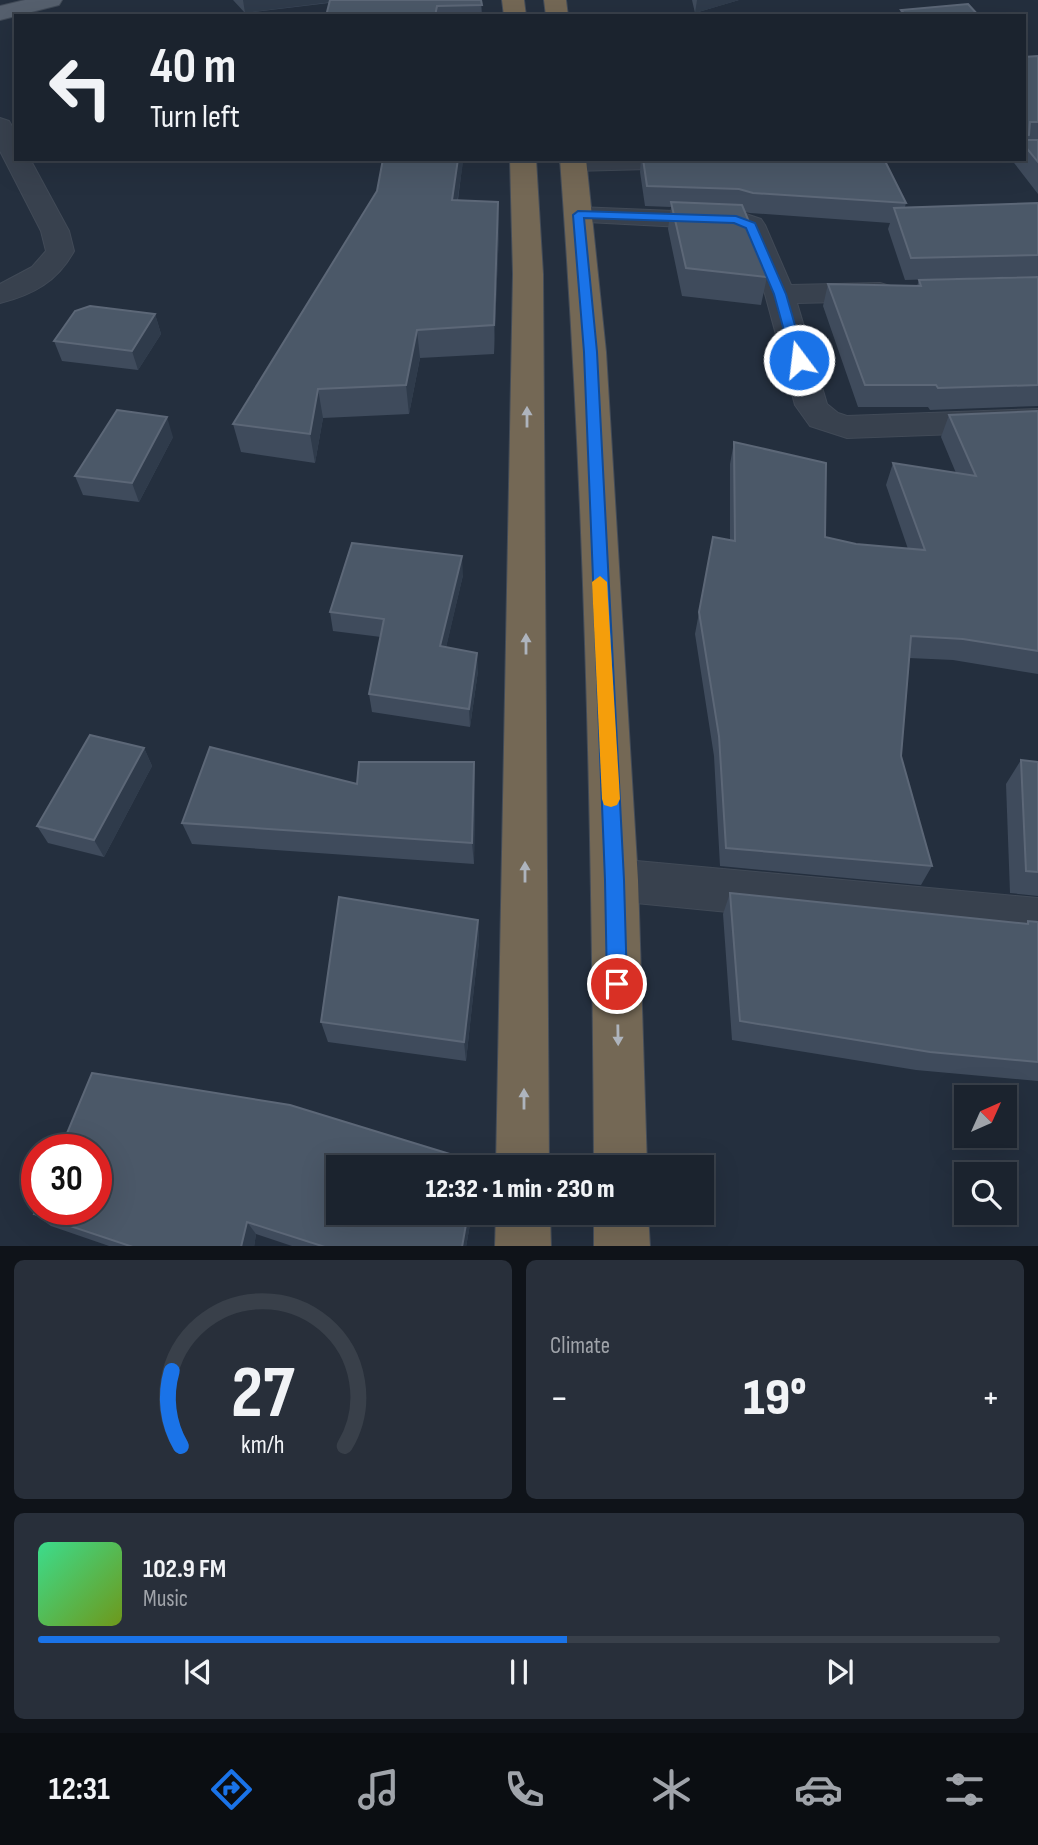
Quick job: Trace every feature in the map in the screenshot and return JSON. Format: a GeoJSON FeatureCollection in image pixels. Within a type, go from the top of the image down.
{"type":"FeatureCollection","features":[{"type":"Feature","properties":{"kind":"highway"},"geometry":{"type":"LineString","coordinates":[[523,161],[528,274],[523,1155]]}},
{"type":"Feature","properties":{"kind":"highway"},"geometry":{"type":"LineString","coordinates":[[573,161],[590,352],[615,880],[621,1155]]}},
{"type":"Feature","properties":{"kind":"highway"},"geometry":{"type":"LineString","coordinates":[[523,1225],[523,1246]]}},
{"type":"Feature","properties":{"kind":"highway"},"geometry":{"type":"LineString","coordinates":[[621,1225],[622,1246]]}},
{"type":"Feature","properties":{"kind":"main road"},"geometry":{"type":"LineString","coordinates":[[0,13],[51,0]]}},
{"type":"Feature","properties":{"kind":"street"},"geometry":{"type":"LineString","coordinates":[[0,127],[14,154]]}},
{"type":"Feature","properties":{"kind":"street"},"geometry":{"type":"LineString","coordinates":[[0,294],[37,279],[55,262],[60,251],[59,242],[18,161]]}},
{"type":"Feature","properties":{"kind":"street"},"geometry":{"type":"LineString","coordinates":[[578,215],[741,220],[753,227],[780,294],[811,405],[815,413],[829,423],[847,427],[1038,420]]}},
{"type":"Feature","properties":{"kind":"street"},"geometry":{"type":"LineString","coordinates":[[780,294],[902,291]]}},
{"type":"Feature","properties":{"kind":"street"},"geometry":{"type":"LineString","coordinates":[[615,880],[1038,920]]}},
{"type":"Feature","properties":{"kind":"building"},"geometry":{"type":"Polygon","coordinates":[[[330,0],[481,0],[482,5],[437,6],[435,14],[326,14],[330,0]]]}},
{"type":"Feature","properties":{"kind":"building"},"geometry":{"type":"Polygon","coordinates":[[[968,4],[977,14],[904,14],[901,10],[968,4]]]}},
{"type":"Feature","properties":{"kind":"building"},"geometry":{"type":"Polygon","coordinates":[[[1038,56],[1038,122],[1030,122],[1029,135],[1026,136],[1026,57],[1038,56]]]}},
{"type":"Feature","properties":{"kind":"building"},"geometry":{"type":"Polygon","coordinates":[[[1026,140],[1038,140],[1038,162],[1026,147],[1026,140]]]}},
{"type":"Feature","properties":{"kind":"building"},"geometry":{"type":"Polygon","coordinates":[[[383,161],[458,161],[452,200],[498,202],[494,325],[417,330],[406,385],[318,389],[310,434],[233,424],[377,191],[383,161]]]}},
{"type":"Feature","properties":{"kind":"building"},"geometry":{"type":"Polygon","coordinates":[[[643,161],[885,161],[906,203],[753,193],[739,189],[647,186],[643,161]]]}},
{"type":"Feature","properties":{"kind":"building"},"geometry":{"type":"Polygon","coordinates":[[[671,202],[742,205],[760,248],[767,277],[686,268],[671,202]]]}},
{"type":"Feature","properties":{"kind":"building"},"geometry":{"type":"Polygon","coordinates":[[[1038,203],[1038,255],[911,258],[894,208],[1038,203]]]}},
{"type":"Feature","properties":{"kind":"building"},"geometry":{"type":"Polygon","coordinates":[[[1038,277],[1038,385],[938,388],[936,385],[865,385],[828,284],[921,286],[919,280],[1038,277]]]}},
{"type":"Feature","properties":{"kind":"building"},"geometry":{"type":"Polygon","coordinates":[[[90,306],[155,314],[132,351],[54,341],[75,311],[90,306]]]}},
{"type":"Feature","properties":{"kind":"building"},"geometry":{"type":"Polygon","coordinates":[[[117,410],[167,417],[132,483],[75,476],[117,410]]]}},
{"type":"Feature","properties":{"kind":"building"},"geometry":{"type":"Polygon","coordinates":[[[1038,411],[1038,651],[963,639],[911,636],[901,756],[932,866],[726,848],[719,736],[699,612],[713,537],[735,541],[734,442],[826,463],[825,537],[856,544],[925,550],[893,463],[976,476],[949,415],[1038,411]]]}},
{"type":"Feature","properties":{"kind":"building"},"geometry":{"type":"Polygon","coordinates":[[[352,543],[462,556],[440,646],[477,653],[469,709],[369,694],[384,619],[330,612],[352,543]]]}},
{"type":"Feature","properties":{"kind":"building"},"geometry":{"type":"Polygon","coordinates":[[[90,735],[144,748],[94,840],[37,826],[90,735]]]}},
{"type":"Feature","properties":{"kind":"building"},"geometry":{"type":"Polygon","coordinates":[[[210,747],[357,784],[359,762],[474,762],[472,843],[182,823],[210,747]]]}},
{"type":"Feature","properties":{"kind":"building"},"geometry":{"type":"Polygon","coordinates":[[[1021,760],[1038,762],[1038,872],[1026,871],[1021,760]]]}},
{"type":"Feature","properties":{"kind":"building"},"geometry":{"type":"Polygon","coordinates":[[[730,893],[1028,924],[1028,921],[1038,922],[1038,1062],[930,1052],[740,1021],[730,893]]]}},
{"type":"Feature","properties":{"kind":"building"},"geometry":{"type":"Polygon","coordinates":[[[339,897],[478,920],[464,1042],[321,1022],[339,897]]]}},
{"type":"Feature","properties":{"kind":"building"},"geometry":{"type":"Polygon","coordinates":[[[92,1073],[290,1105],[453,1155],[326,1155],[326,1225],[466,1225],[462,1246],[322,1246],[247,1222],[241,1246],[130,1246],[67,1225],[112,1225],[112,1134],[67,1134],[92,1073]]]}},
{"type":"Feature","properties":{"kind":"slow traffic"},"geometry":{"type":"LineString","coordinates":[[600,582],[611,799]]}},
{"type":"Feature","properties":{"kind":"route"},"geometry":{"type":"LineString","coordinates":[[617,984],[615,880],[590,352],[578,215],[741,220],[751,225],[780,294],[799,360]]}}]}
